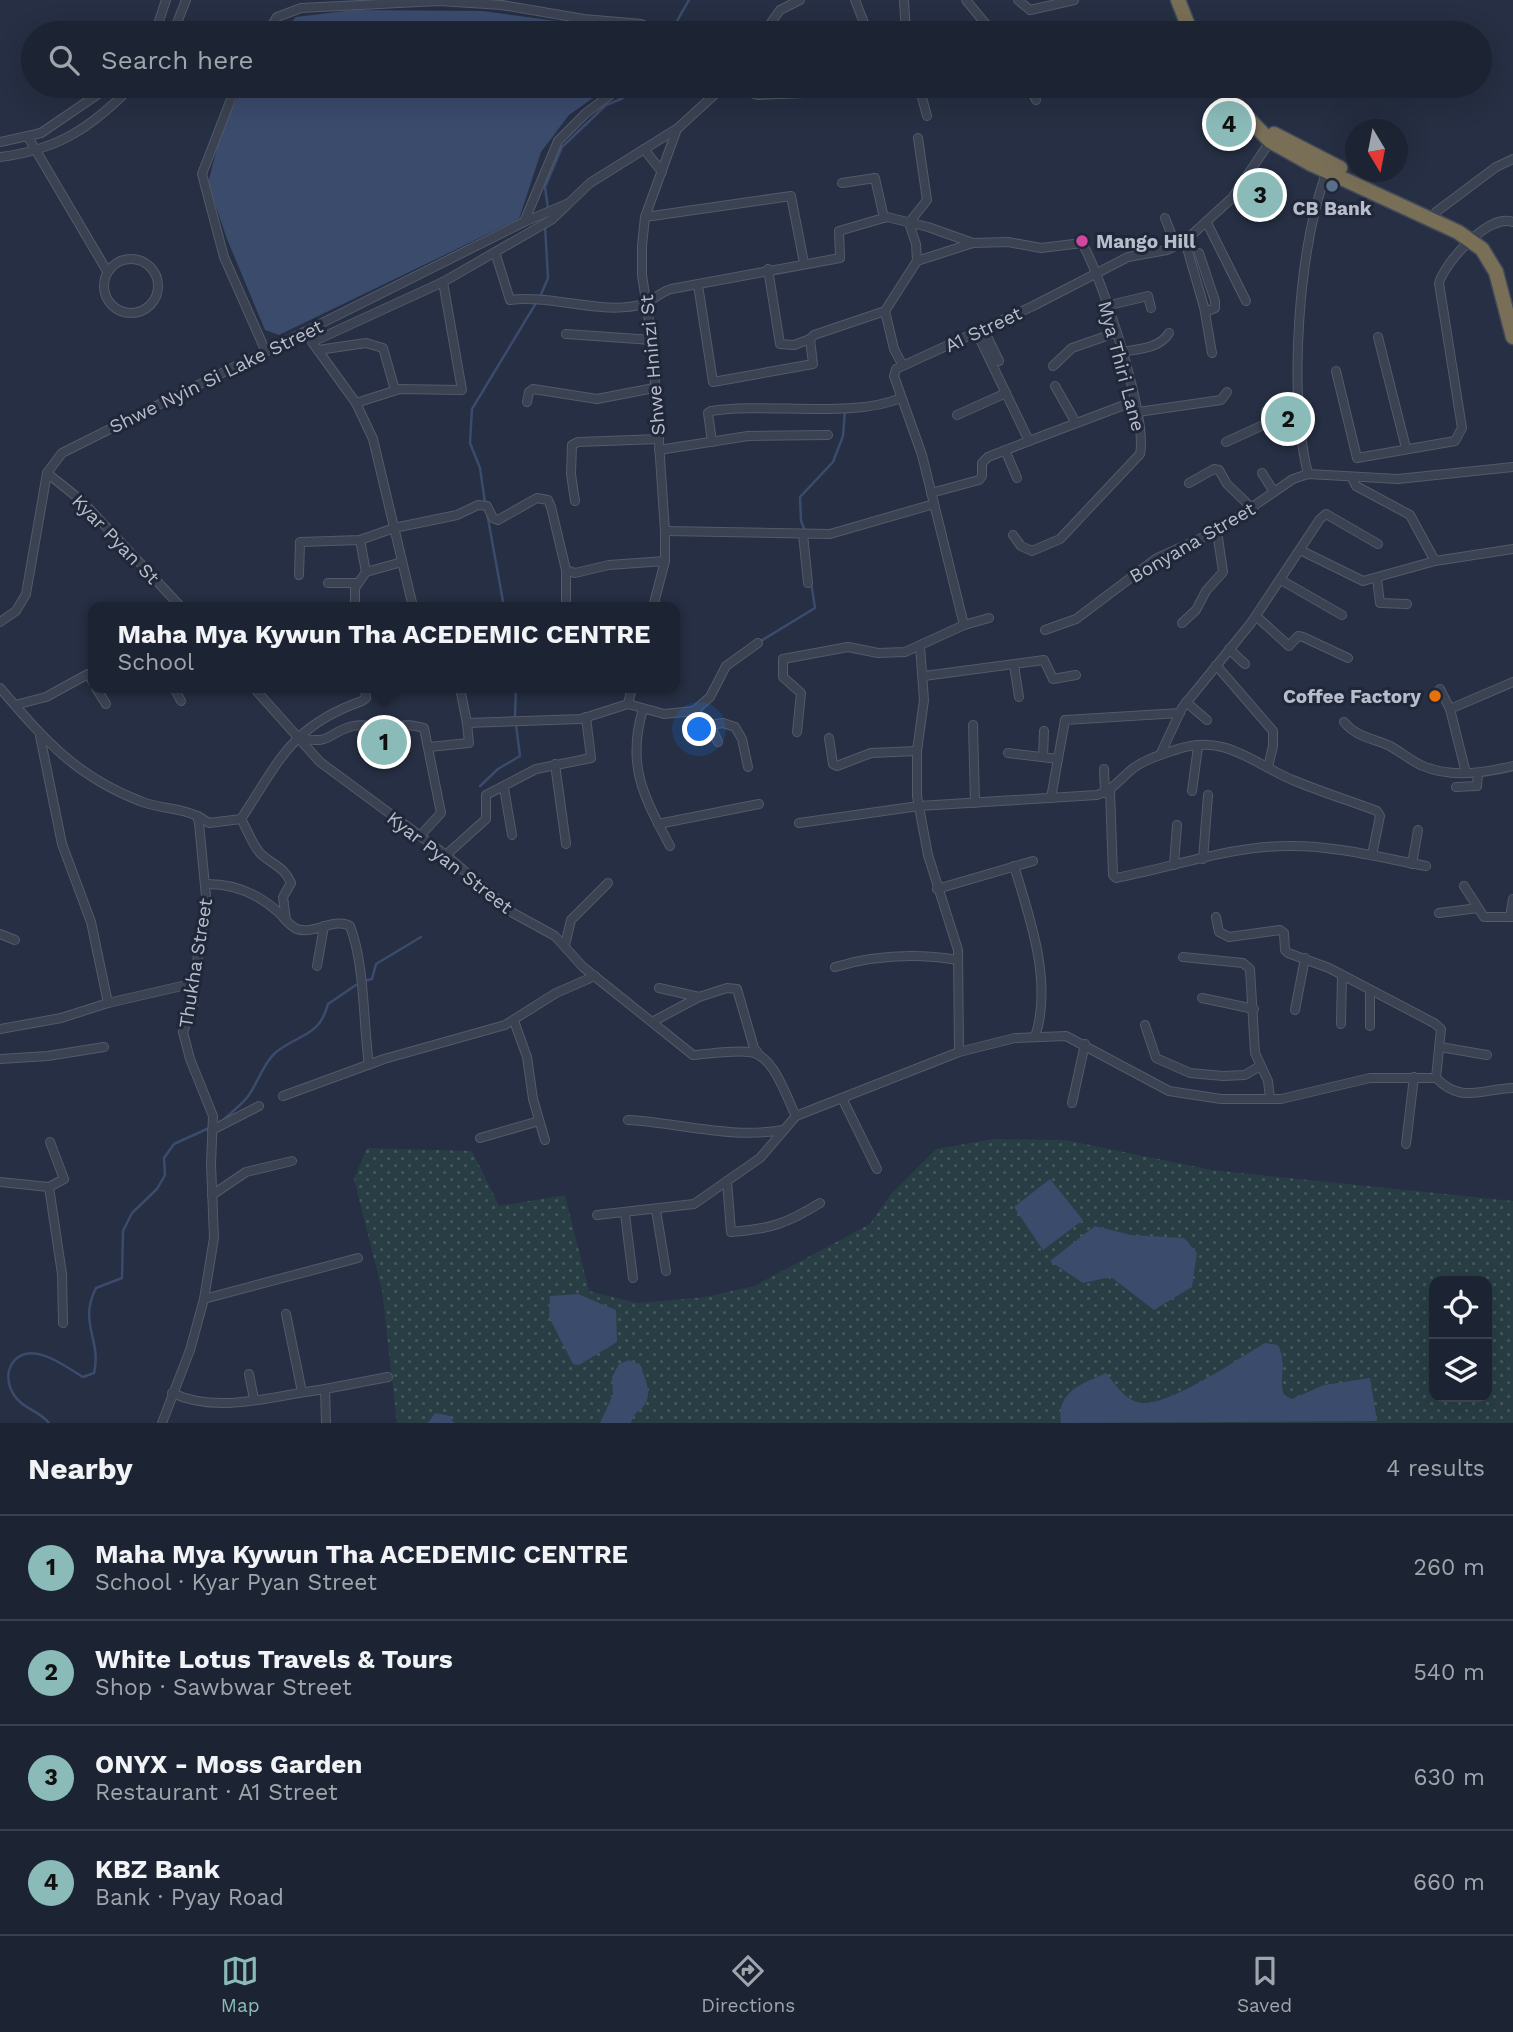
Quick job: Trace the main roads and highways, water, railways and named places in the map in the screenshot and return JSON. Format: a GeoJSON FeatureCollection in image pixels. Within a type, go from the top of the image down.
{"type":"FeatureCollection","features":[{"type":"Feature","properties":{"kind":"highway"},"geometry":{"type":"LineString","coordinates":[[1178,0],[1186,21]]}},
{"type":"Feature","properties":{"kind":"highway"},"geometry":{"type":"LineString","coordinates":[[1187,0],[1195,21]]}},
{"type":"Feature","properties":{"kind":"highway"},"geometry":{"type":"LineString","coordinates":[[1230,98],[1272,138],[1434,216],[1497,254],[1513,296]]}},
{"type":"Feature","properties":{"kind":"highway"},"geometry":{"type":"LineString","coordinates":[[1238,98],[1272,138]]}},
{"type":"Feature","properties":{"kind":"highway"},"geometry":{"type":"LineString","coordinates":[[1474,238],[1496,272],[1513,337]]}},
{"type":"Feature","properties":{"kind":"water"},"geometry":{"type":"Polygon","coordinates":[[[353,10],[482,11],[557,21],[292,21],[296,17],[353,10]]]}},
{"type":"Feature","properties":{"kind":"water"},"geometry":{"type":"Polygon","coordinates":[[[238,98],[593,98],[569,115],[541,152],[519,219],[279,335],[265,330],[227,239],[208,183],[223,125],[238,98]]]}},
{"type":"Feature","properties":{"kind":"water"},"geometry":{"type":"Polygon","coordinates":[[[1050,1179],[1083,1220],[1043,1250],[1014,1207],[1050,1179]]]}},
{"type":"Feature","properties":{"kind":"water"},"geometry":{"type":"Polygon","coordinates":[[[1095,1226],[1131,1235],[1184,1238],[1197,1253],[1192,1287],[1154,1310],[1111,1277],[1083,1283],[1050,1261],[1095,1226]]]}},
{"type":"Feature","properties":{"kind":"water"},"geometry":{"type":"Polygon","coordinates":[[[578,1294],[616,1310],[617,1342],[579,1365],[573,1364],[549,1317],[550,1296],[578,1294]]]}},
{"type":"Feature","properties":{"kind":"water"},"geometry":{"type":"Polygon","coordinates":[[[1265,1343],[1278,1345],[1281,1352],[1284,1395],[1292,1399],[1324,1385],[1370,1378],[1377,1421],[1061,1423],[1063,1403],[1067,1396],[1080,1385],[1106,1373],[1131,1400],[1155,1402],[1187,1389],[1265,1343]]]}},
{"type":"Feature","properties":{"kind":"water"},"geometry":{"type":"Polygon","coordinates":[[[629,1360],[640,1364],[647,1384],[647,1399],[631,1423],[600,1423],[613,1395],[612,1377],[619,1364],[629,1360]]]}},
{"type":"Feature","properties":{"kind":"water"},"geometry":{"type":"Polygon","coordinates":[[[435,1413],[450,1416],[454,1423],[428,1423],[435,1413]]]}},
{"type":"Feature","properties":{"kind":"waterway"},"geometry":{"type":"LineString","coordinates":[[677,21],[689,0]]}},
{"type":"Feature","properties":{"kind":"waterway"},"geometry":{"type":"LineString","coordinates":[[548,209],[545,187],[562,147],[606,105],[622,98]]}},
{"type":"Feature","properties":{"kind":"waterway"},"geometry":{"type":"LineString","coordinates":[[540,297],[548,278],[545,226]]}},
{"type":"Feature","properties":{"kind":"waterway"},"geometry":{"type":"LineString","coordinates":[[485,503],[480,468],[470,443],[472,409],[536,303]]}},
{"type":"Feature","properties":{"kind":"waterway"},"geometry":{"type":"LineString","coordinates":[[805,531],[801,521],[800,497],[833,462],[843,436],[845,410]]}},
{"type":"Feature","properties":{"kind":"waterway"},"geometry":{"type":"LineString","coordinates":[[487,513],[503,602]]}},
{"type":"Feature","properties":{"kind":"waterway"},"geometry":{"type":"LineString","coordinates":[[759,642],[815,608],[811,582]]}},
{"type":"Feature","properties":{"kind":"waterway"},"geometry":{"type":"LineString","coordinates":[[480,786],[498,769],[520,756],[515,717],[516,693]]}},
{"type":"Feature","properties":{"kind":"waterway"},"geometry":{"type":"LineString","coordinates":[[364,981],[372,979],[376,964],[421,937]]}},
{"type":"Feature","properties":{"kind":"waterway"},"geometry":{"type":"LineString","coordinates":[[221,1122],[246,1099],[275,1053],[314,1029],[328,1004],[356,985]]}},
{"type":"Feature","properties":{"kind":"waterway"},"geometry":{"type":"LineString","coordinates":[[49,1423],[23,1405],[14,1395],[9,1380],[12,1364],[21,1355],[30,1353],[49,1357],[83,1377],[94,1373],[96,1361],[89,1311],[96,1288],[122,1278],[123,1231],[132,1213],[157,1189],[165,1175],[164,1158],[174,1144],[209,1128]]}},
{"type":"Feature","properties":{"kind":"place","name":"KBZ Bank"},"geometry":{"type":"Point","coordinates":[1229,124]}},
{"type":"Feature","properties":{"kind":"place","name":"CB Bank"},"geometry":{"type":"Point","coordinates":[1332,186]}},
{"type":"Feature","properties":{"kind":"place","name":"ONYX - Moss Garden"},"geometry":{"type":"Point","coordinates":[1260,195]}},
{"type":"Feature","properties":{"kind":"place","name":"Mango Hill"},"geometry":{"type":"Point","coordinates":[1082,241]}},
{"type":"Feature","properties":{"kind":"place","name":"White Lotus Travels & Tours"},"geometry":{"type":"Point","coordinates":[1288,419]}},
{"type":"Feature","properties":{"kind":"place","name":"Coffee Factory"},"geometry":{"type":"Point","coordinates":[1435,696]}},
{"type":"Feature","properties":{"kind":"place","name":"Maha Mya Kywun Tha ACEDEMIC CENTRE"},"geometry":{"type":"Point","coordinates":[384,742]}}]}
